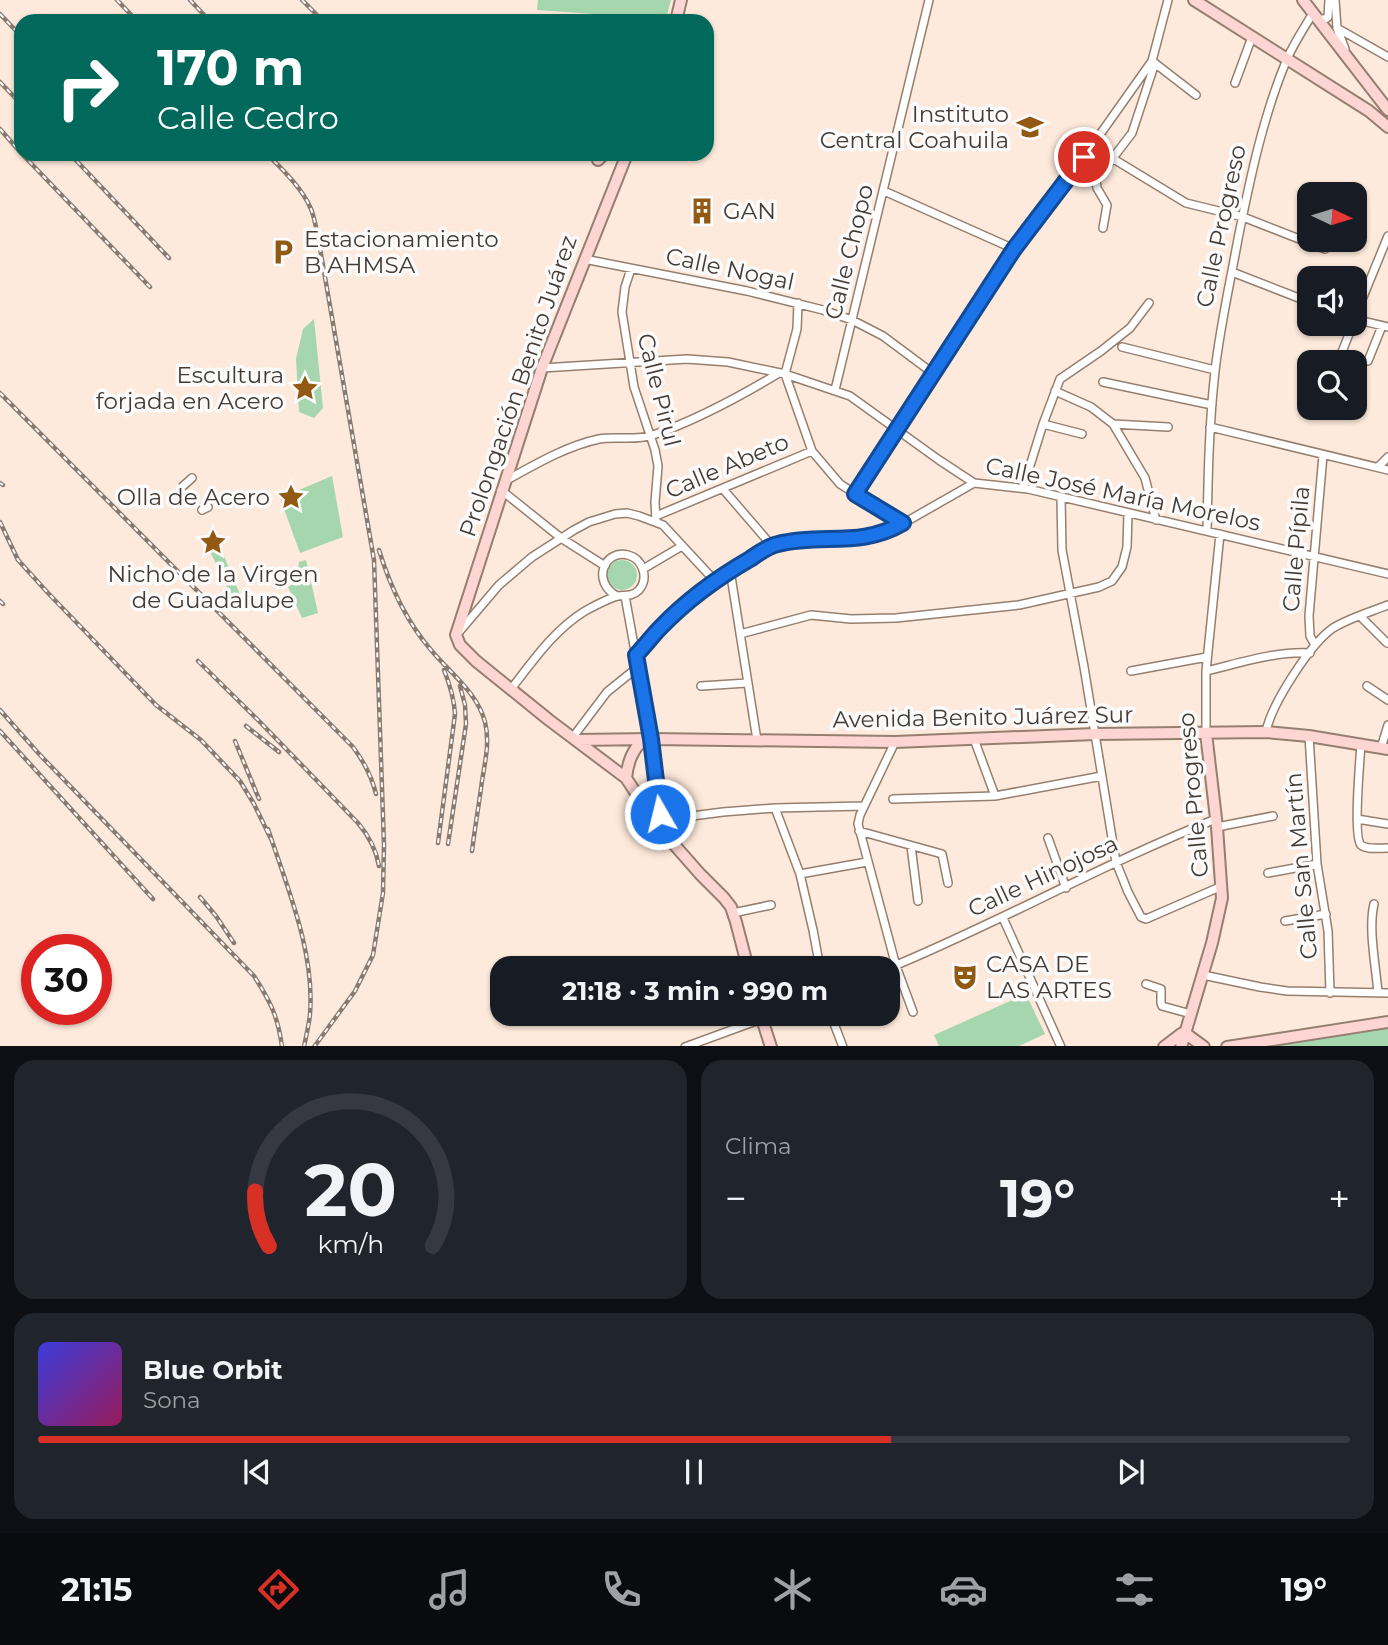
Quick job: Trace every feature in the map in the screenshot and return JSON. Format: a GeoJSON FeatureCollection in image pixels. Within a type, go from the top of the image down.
{"type":"FeatureCollection","features":[{"type":"Feature","properties":{"kind":"street","name":"Calle Chopo"},"geometry":{"type":"LineString","coordinates":[[835,390],[929,0]]}},
{"type":"Feature","properties":{"kind":"street"},"geometry":{"type":"LineString","coordinates":[[1103,228],[1107,205],[1097,188],[1096,180],[1132,133],[1154,62],[1168,0]]}},
{"type":"Feature","properties":{"kind":"street"},"geometry":{"type":"LineString","coordinates":[[1194,0],[1369,111],[1388,127]]}},
{"type":"Feature","properties":{"kind":"street"},"geometry":{"type":"LineString","coordinates":[[1303,0],[1388,110]]}},
{"type":"Feature","properties":{"kind":"street"},"geometry":{"type":"LineString","coordinates":[[1332,0],[1348,56]]}},
{"type":"Feature","properties":{"kind":"street","name":"Calle Progreso"},"geometry":{"type":"LineString","coordinates":[[1207,531],[1210,427],[1215,370],[1242,217],[1262,134],[1287,59],[1316,16],[1325,19],[1328,17],[1332,0]]}},
{"type":"Feature","properties":{"kind":"street"},"geometry":{"type":"LineString","coordinates":[[1338,28],[1388,57]]}},
{"type":"Feature","properties":{"kind":"street"},"geometry":{"type":"LineString","coordinates":[[1235,83],[1252,37]]}},
{"type":"Feature","properties":{"kind":"street"},"geometry":{"type":"LineString","coordinates":[[1154,62],[1196,95]]}},
{"type":"Feature","properties":{"kind":"street"},"geometry":{"type":"LineString","coordinates":[[855,494],[1014,249],[1154,62]]}},
{"type":"Feature","properties":{"kind":"street"},"geometry":{"type":"LineString","coordinates":[[1112,158],[1186,203],[1242,217],[1297,238]]}},
{"type":"Feature","properties":{"kind":"street","name":"Prolongación Benito Juárez"},"geometry":{"type":"LineString","coordinates":[[456,635],[541,368],[624,161]]}},
{"type":"Feature","properties":{"kind":"street"},"geometry":{"type":"LineString","coordinates":[[884,191],[1014,249]]}},
{"type":"Feature","properties":{"kind":"street"},"geometry":{"type":"LineString","coordinates":[[1367,288],[1388,236]]}},
{"type":"Feature","properties":{"kind":"street","name":"Calle Nogal"},"geometry":{"type":"LineString","coordinates":[[584,259],[725,286],[798,303],[852,320],[890,341],[934,374]]}},
{"type":"Feature","properties":{"kind":"street","name":"Calle Pirul"},"geometry":{"type":"LineString","coordinates":[[631,269],[622,300],[622,312],[634,387],[658,466],[656,519]]}},
{"type":"Feature","properties":{"kind":"street"},"geometry":{"type":"LineString","coordinates":[[1232,272],[1297,297]]}},
{"type":"Feature","properties":{"kind":"street"},"geometry":{"type":"LineString","coordinates":[[798,303],[797,329],[782,374],[812,452],[840,484],[903,523]]}},
{"type":"Feature","properties":{"kind":"street"},"geometry":{"type":"LineString","coordinates":[[1023,488],[1043,424],[1064,375],[1101,351],[1135,323],[1149,303]]}},
{"type":"Feature","properties":{"kind":"street"},"geometry":{"type":"LineString","coordinates":[[1367,324],[1385,327],[1367,361]]}},
{"type":"Feature","properties":{"kind":"street"},"geometry":{"type":"LineString","coordinates":[[1122,347],[1215,370]]}},
{"type":"Feature","properties":{"kind":"street","name":"Calle José María Morelos"},"geometry":{"type":"LineString","coordinates":[[541,368],[687,359],[728,362],[782,374],[854,398],[974,483],[1023,488],[1388,574]]}},
{"type":"Feature","properties":{"kind":"street"},"geometry":{"type":"LineString","coordinates":[[605,566],[561,537],[503,486],[549,457],[594,440],[650,436],[730,401],[782,374]]}},
{"type":"Feature","properties":{"kind":"street"},"geometry":{"type":"LineString","coordinates":[[1103,382],[1212,405]]}},
{"type":"Feature","properties":{"kind":"street"},"geometry":{"type":"LineString","coordinates":[[1055,391],[1091,407],[1113,424],[1145,478],[1156,520]]}},
{"type":"Feature","properties":{"kind":"street"},"geometry":{"type":"LineString","coordinates":[[1043,424],[1082,434]]}},
{"type":"Feature","properties":{"kind":"street"},"geometry":{"type":"LineString","coordinates":[[1113,424],[1168,427]]}},
{"type":"Feature","properties":{"kind":"street"},"geometry":{"type":"LineString","coordinates":[[1210,427],[1388,470]]}},
{"type":"Feature","properties":{"kind":"street","name":"Calle Abeto"},"geometry":{"type":"LineString","coordinates":[[656,519],[812,452]]}},
{"type":"Feature","properties":{"kind":"street","name":"Calle Pípila"},"geometry":{"type":"LineString","coordinates":[[1315,645],[1309,628],[1323,455]]}},
{"type":"Feature","properties":{"kind":"street"},"geometry":{"type":"LineString","coordinates":[[1378,467],[1388,457]]}},
{"type":"Feature","properties":{"kind":"street"},"geometry":{"type":"LineString","coordinates":[[183,486],[191,478]]}},
{"type":"Feature","properties":{"kind":"street"},"geometry":{"type":"LineString","coordinates":[[636,655],[685,604],[730,570],[772,546],[799,540],[863,538],[892,529],[974,483]]}},
{"type":"Feature","properties":{"kind":"street"},"geometry":{"type":"LineString","coordinates":[[723,489],[772,546]]}},
{"type":"Feature","properties":{"kind":"street"},"geometry":{"type":"LineString","coordinates":[[1061,497],[1062,551],[1116,862],[1132,900],[1144,919],[1222,886]]}},
{"type":"Feature","properties":{"kind":"street"},"geometry":{"type":"LineString","coordinates":[[715,581],[656,519],[627,513],[615,514],[589,522],[561,537],[517,569],[499,585],[456,635],[467,654],[626,778],[699,874],[724,898],[733,913],[745,956]]}},
{"type":"Feature","properties":{"kind":"street"},"geometry":{"type":"LineString","coordinates":[[740,634],[811,615],[851,619],[896,618],[1019,605],[1099,587],[1116,577],[1125,558],[1128,513]]}},
{"type":"Feature","properties":{"kind":"street","name":"Calle Progreso"},"geometry":{"type":"LineString","coordinates":[[1181,1046],[1219,914],[1222,886],[1206,733],[1206,671],[1220,534]]}},
{"type":"Feature","properties":{"kind":"street"},"geometry":{"type":"LineString","coordinates":[[643,569],[682,546]]}},
{"type":"Feature","properties":{"kind":"street"},"geometry":{"type":"LineString","coordinates":[[511,689],[550,641],[582,612],[639,590],[643,583],[643,569],[637,559],[621,555],[614,557],[605,566],[602,574],[605,586],[610,592],[621,596]]}},
{"type":"Feature","properties":{"kind":"street"},"geometry":{"type":"LineString","coordinates":[[730,570],[757,740]]}},
{"type":"Feature","properties":{"kind":"street"},"geometry":{"type":"LineString","coordinates":[[621,596],[636,655],[659,822]]}},
{"type":"Feature","properties":{"kind":"street"},"geometry":{"type":"LineString","coordinates":[[1266,732],[1284,690],[1315,645],[1333,629],[1388,605]]}},
{"type":"Feature","properties":{"kind":"street"},"geometry":{"type":"LineString","coordinates":[[1360,616],[1387,643]]}},
{"type":"Feature","properties":{"kind":"street"},"geometry":{"type":"LineString","coordinates":[[1206,671],[1273,656],[1310,653]]}},
{"type":"Feature","properties":{"kind":"street"},"geometry":{"type":"LineString","coordinates":[[1131,671],[1207,657]]}},
{"type":"Feature","properties":{"kind":"street"},"geometry":{"type":"LineString","coordinates":[[575,739],[607,692],[638,667]]}},
{"type":"Feature","properties":{"kind":"street"},"geometry":{"type":"LineString","coordinates":[[701,686],[747,682]]}},
{"type":"Feature","properties":{"kind":"street"},"geometry":{"type":"LineString","coordinates":[[1367,686],[1388,700]]}},
{"type":"Feature","properties":{"kind":"street"},"geometry":{"type":"LineString","coordinates":[[1385,748],[1388,725]]}},
{"type":"Feature","properties":{"kind":"street","name":"Avenida Benito Juárez Sur"},"geometry":{"type":"LineString","coordinates":[[575,739],[895,742],[1095,734],[1266,732],[1385,748]]}},
{"type":"Feature","properties":{"kind":"street","name":"Calle San Martín"},"geometry":{"type":"LineString","coordinates":[[1309,736],[1317,864],[1326,914],[1330,993]]}},
{"type":"Feature","properties":{"kind":"street"},"geometry":{"type":"LineString","coordinates":[[626,778],[631,755],[637,745],[647,739]]}},
{"type":"Feature","properties":{"kind":"street"},"geometry":{"type":"LineString","coordinates":[[974,739],[995,796]]}},
{"type":"Feature","properties":{"kind":"street"},"geometry":{"type":"LineString","coordinates":[[893,956],[859,831],[859,819],[895,742]]}},
{"type":"Feature","properties":{"kind":"street"},"geometry":{"type":"LineString","coordinates":[[1361,744],[1357,838],[1360,844],[1373,848],[1388,848]]}},
{"type":"Feature","properties":{"kind":"street"},"geometry":{"type":"LineString","coordinates":[[893,799],[995,796],[1102,776]]}},
{"type":"Feature","properties":{"kind":"street"},"geometry":{"type":"LineString","coordinates":[[659,822],[708,813],[864,806]]}},
{"type":"Feature","properties":{"kind":"street"},"geometry":{"type":"LineString","coordinates":[[775,808],[800,873],[818,956]]}},
{"type":"Feature","properties":{"kind":"street","name":"Calle Hinojosa"},"geometry":{"type":"LineString","coordinates":[[900,964],[1003,918],[1116,862],[1217,823],[1273,816]]}},
{"type":"Feature","properties":{"kind":"street"},"geometry":{"type":"LineString","coordinates":[[1357,819],[1388,824]]}},
{"type":"Feature","properties":{"kind":"street"},"geometry":{"type":"LineString","coordinates":[[859,831],[942,854],[948,883]]}},
{"type":"Feature","properties":{"kind":"street"},"geometry":{"type":"LineString","coordinates":[[1048,838],[1066,888]]}},
{"type":"Feature","properties":{"kind":"street"},"geometry":{"type":"LineString","coordinates":[[911,846],[918,901]]}},
{"type":"Feature","properties":{"kind":"street"},"geometry":{"type":"LineString","coordinates":[[800,873],[867,862]]}},
{"type":"Feature","properties":{"kind":"street"},"geometry":{"type":"LineString","coordinates":[[1268,873],[1317,864]]}},
{"type":"Feature","properties":{"kind":"street"},"geometry":{"type":"LineString","coordinates":[[1374,904],[1372,925],[1378,993]]}},
{"type":"Feature","properties":{"kind":"street"},"geometry":{"type":"LineString","coordinates":[[733,913],[771,905]]}},
{"type":"Feature","properties":{"kind":"street"},"geometry":{"type":"LineString","coordinates":[[1285,920],[1326,914]]}},
{"type":"Feature","properties":{"kind":"street"},"geometry":{"type":"LineString","coordinates":[[1003,918],[1061,1046]]}},
{"type":"Feature","properties":{"kind":"street"},"geometry":{"type":"LineString","coordinates":[[1203,975],[1287,991],[1388,993]]}},
{"type":"Feature","properties":{"kind":"street"},"geometry":{"type":"LineString","coordinates":[[900,977],[913,1012]]}},
{"type":"Feature","properties":{"kind":"street"},"geometry":{"type":"LineString","coordinates":[[1146,984],[1161,990],[1163,1006],[1191,1014]]}},
{"type":"Feature","properties":{"kind":"street"},"geometry":{"type":"LineString","coordinates":[[1227,1046],[1388,1022]]}},
{"type":"Feature","properties":{"kind":"street"},"geometry":{"type":"LineString","coordinates":[[685,1046],[735,1026]]}},
{"type":"Feature","properties":{"kind":"street"},"geometry":{"type":"LineString","coordinates":[[764,1026],[771,1046]]}},
{"type":"Feature","properties":{"kind":"street"},"geometry":{"type":"LineString","coordinates":[[835,1026],[843,1046]]}},
{"type":"Feature","properties":{"kind":"street"},"geometry":{"type":"LineString","coordinates":[[1164,1046],[1185,1032],[1204,1046]]}},
{"type":"Feature","properties":{"kind":"green space"},"geometry":{"type":"Polygon","coordinates":[[[538,0],[671,0],[667,14],[594,14],[537,10],[538,0]]]}},
{"type":"Feature","properties":{"kind":"green space"},"geometry":{"type":"Polygon","coordinates":[[[314,319],[323,408],[314,418],[299,412],[296,359],[303,329],[314,319]]]}},
{"type":"Feature","properties":{"kind":"green space"},"geometry":{"type":"Polygon","coordinates":[[[332,476],[343,537],[300,553],[280,498],[332,476]]]}},
{"type":"Feature","properties":{"kind":"green space"},"geometry":{"type":"Polygon","coordinates":[[[214,532],[242,599],[235,603],[204,539],[214,532]]]}},
{"type":"Feature","properties":{"kind":"green space"},"geometry":{"type":"Polygon","coordinates":[[[306,560],[318,613],[302,618],[288,587],[296,582],[299,562],[306,560]]]}},
{"type":"Feature","properties":{"kind":"green space"},"geometry":{"type":"Polygon","coordinates":[[[622,560],[633,564],[637,575],[633,586],[622,590],[611,586],[607,575],[611,564],[622,560]]]}},
{"type":"Feature","properties":{"kind":"green space"},"geometry":{"type":"Polygon","coordinates":[[[1026,994],[1045,1034],[1019,1046],[939,1046],[934,1035],[1026,994]]]}},
{"type":"Feature","properties":{"kind":"green space"},"geometry":{"type":"Polygon","coordinates":[[[1388,1024],[1388,1046],[1246,1046],[1388,1024]]]}},
{"type":"Feature","properties":{"kind":"railway"},"geometry":{"type":"LineString","coordinates":[[117,0],[130,14]]}},
{"type":"Feature","properties":{"kind":"railway"},"geometry":{"type":"LineString","coordinates":[[190,0],[203,14]]}},
{"type":"Feature","properties":{"kind":"railway"},"geometry":{"type":"LineString","coordinates":[[302,0],[316,14]]}},
{"type":"Feature","properties":{"kind":"railway"},"geometry":{"type":"LineString","coordinates":[[0,14],[14,29]]}},
{"type":"Feature","properties":{"kind":"railway"},"geometry":{"type":"LineString","coordinates":[[0,82],[14,97]]}},
{"type":"Feature","properties":{"kind":"railway"},"geometry":{"type":"LineString","coordinates":[[0,129],[14,145]]}},
{"type":"Feature","properties":{"kind":"railway"},"geometry":{"type":"LineString","coordinates":[[29,161],[150,287]]}},
{"type":"Feature","properties":{"kind":"railway"},"geometry":{"type":"LineString","coordinates":[[77,161],[169,258]]}},
{"type":"Feature","properties":{"kind":"railway"},"geometry":{"type":"LineString","coordinates":[[274,161],[297,187],[314,217],[374,560],[384,845],[383,893],[373,955],[355,991],[315,1046]]}},
{"type":"Feature","properties":{"kind":"railway"},"geometry":{"type":"LineString","coordinates":[[0,393],[353,747],[367,770],[376,794]]}},
{"type":"Feature","properties":{"kind":"railway"},"geometry":{"type":"LineString","coordinates":[[0,522],[18,560],[48,593],[156,705],[201,740],[240,781],[271,839]]}},
{"type":"Feature","properties":{"kind":"railway"},"geometry":{"type":"LineString","coordinates":[[379,550],[406,615],[431,650],[476,701],[485,722],[486,752],[472,851]]}},
{"type":"Feature","properties":{"kind":"railway"},"geometry":{"type":"LineString","coordinates":[[0,601],[3,604]]}},
{"type":"Feature","properties":{"kind":"railway"},"geometry":{"type":"LineString","coordinates":[[198,661],[358,823],[372,843],[379,866]]}},
{"type":"Feature","properties":{"kind":"railway"},"geometry":{"type":"LineString","coordinates":[[438,843],[455,714],[444,670]]}},
{"type":"Feature","properties":{"kind":"railway"},"geometry":{"type":"LineString","coordinates":[[448,844],[466,724],[460,686]]}},
{"type":"Feature","properties":{"kind":"railway"},"geometry":{"type":"LineString","coordinates":[[0,710],[40,755],[254,976],[272,1009],[282,1046]]}},
{"type":"Feature","properties":{"kind":"railway"},"geometry":{"type":"LineString","coordinates":[[246,726],[279,752]]}},
{"type":"Feature","properties":{"kind":"railway"},"geometry":{"type":"LineString","coordinates":[[0,731],[153,899]]}},
{"type":"Feature","properties":{"kind":"railway"},"geometry":{"type":"LineString","coordinates":[[235,741],[259,799]]}},
{"type":"Feature","properties":{"kind":"railway"},"geometry":{"type":"LineString","coordinates":[[268,829],[298,920],[308,967],[310,1014],[304,1046]]}},
{"type":"Feature","properties":{"kind":"railway"},"geometry":{"type":"LineString","coordinates":[[200,897],[234,943]]}},
{"type":"Feature","properties":{"kind":"place","name":"Instituto Central Coahuila"},"geometry":{"type":"Point","coordinates":[1030,127]}},
{"type":"Feature","properties":{"kind":"place","name":"GAN"},"geometry":{"type":"Point","coordinates":[702,211]}},
{"type":"Feature","properties":{"kind":"place","name":"Estacionamiento B AHMSA"},"geometry":{"type":"Point","coordinates":[283,252]}},
{"type":"Feature","properties":{"kind":"place","name":"Escultura forjada en Acero"},"geometry":{"type":"Point","coordinates":[305,388]}},
{"type":"Feature","properties":{"kind":"place","name":"Olla de Acero"},"geometry":{"type":"Point","coordinates":[291,497]}},
{"type":"Feature","properties":{"kind":"place","name":"Nicho de la Virgen de Guadalupe"},"geometry":{"type":"Point","coordinates":[213,542]}},
{"type":"Feature","properties":{"kind":"place","name":"CASA DE LAS ARTES"},"geometry":{"type":"Point","coordinates":[965,977]}},
{"type":"Feature","properties":{"kind":"route"},"geometry":{"type":"LineString","coordinates":[[660,814],[651,739],[636,655],[685,604],[730,570],[772,546],[799,540],[869,537],[903,523],[855,494],[1014,249],[1084,157]]}}]}
